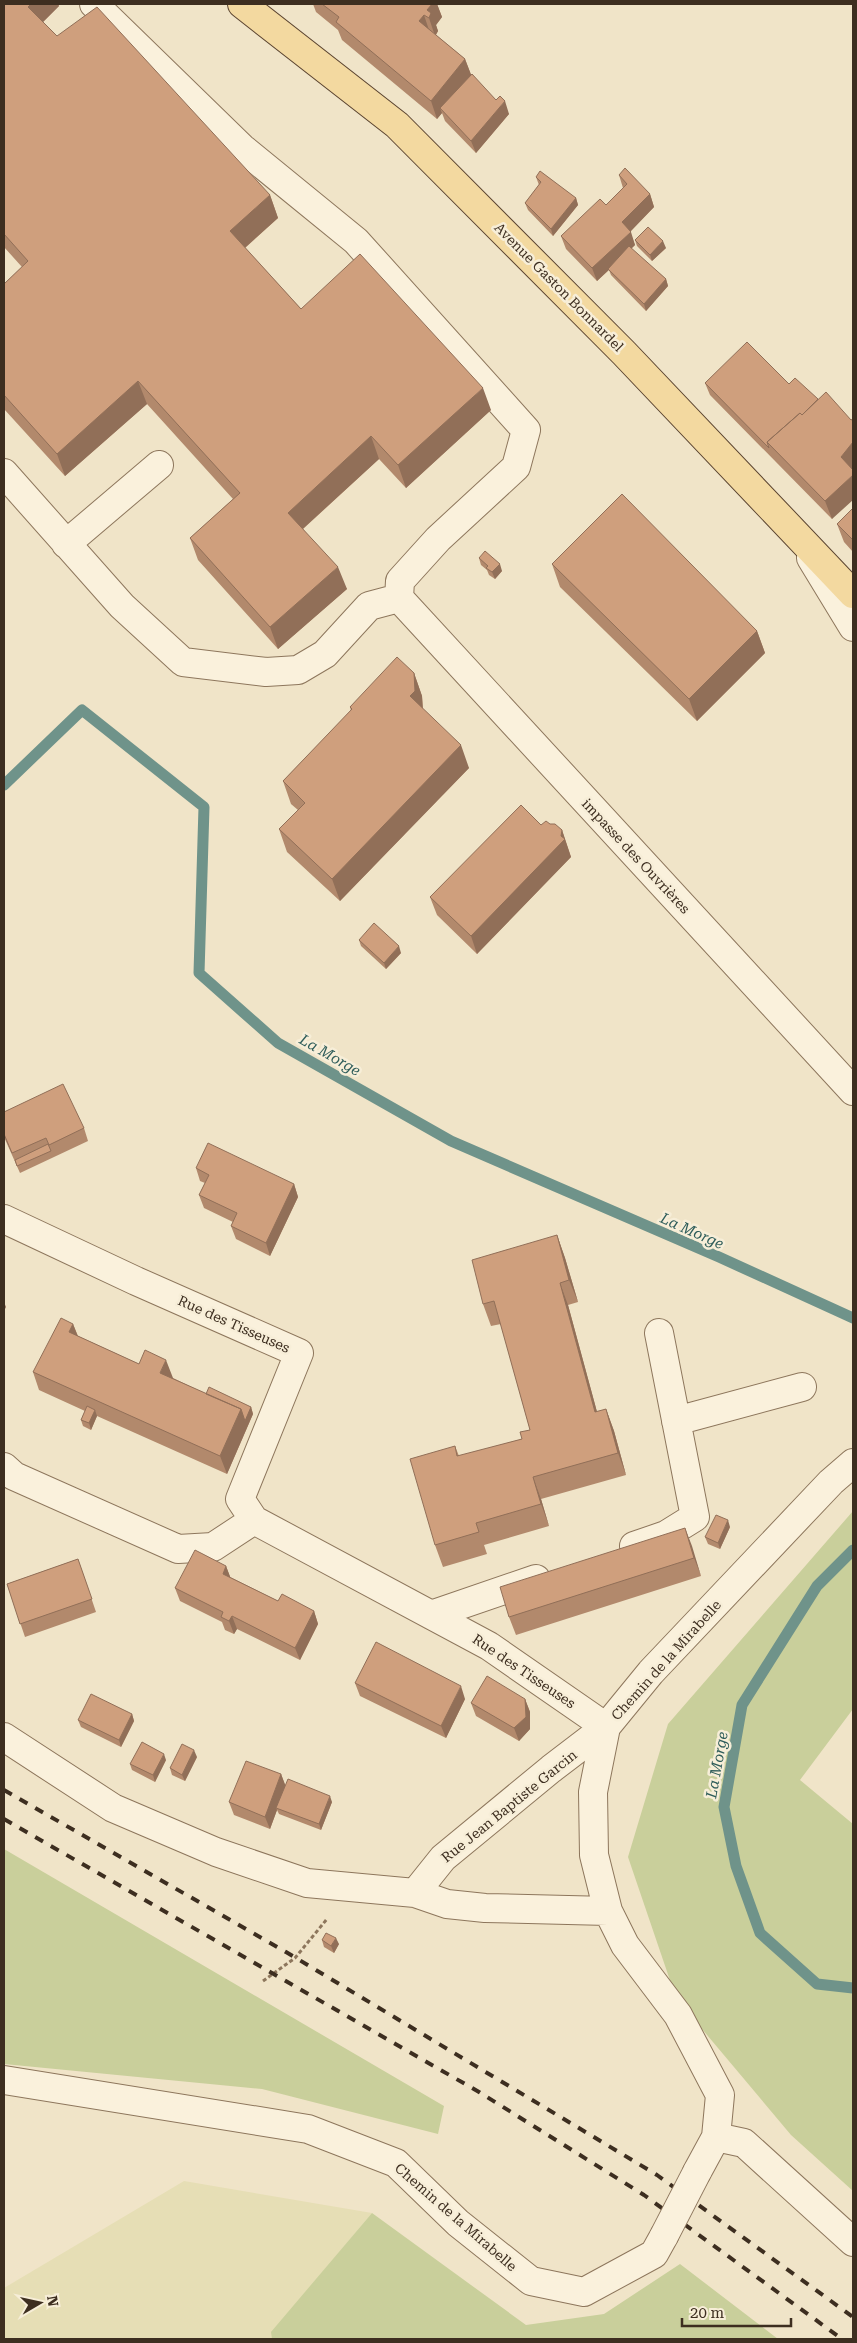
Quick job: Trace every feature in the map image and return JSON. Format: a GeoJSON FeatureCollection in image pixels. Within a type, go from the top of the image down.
{"type":"FeatureCollection","features":[{"type":"Feature","properties":{"kind":"main road","name":"Avenue Gaston Bonnardel"},"geometry":{"type":"LineString","coordinates":[[242,4],[397,124],[624,353],[853,594]]}},
{"type":"Feature","properties":{"kind":"street"},"geometry":{"type":"LineString","coordinates":[[4,473],[122,606],[183,662],[266,672],[298,670],[325,654],[370,606],[399,598],[400,580],[438,539],[516,467],[526,430],[356,240],[242,148],[94,4]]}},
{"type":"Feature","properties":{"kind":"street"},"geometry":{"type":"LineString","coordinates":[[66,544],[159,465]]}},
{"type":"Feature","properties":{"kind":"street"},"geometry":{"type":"LineString","coordinates":[[797,536],[853,627]]}},
{"type":"Feature","properties":{"kind":"street","name":"impasse des Ouvrières"},"geometry":{"type":"LineString","coordinates":[[399,598],[853,1091]]}},
{"type":"Feature","properties":{"kind":"street","name":"Rue des Tisseuses"},"geometry":{"type":"LineString","coordinates":[[4,1219],[136,1281],[299,1353],[240,1499],[254,1520],[490,1646],[606,1727]]}},
{"type":"Feature","properties":{"kind":"street"},"geometry":{"type":"LineString","coordinates":[[611,1554],[666,1535],[695,1516],[659,1333]]}},
{"type":"Feature","properties":{"kind":"street"},"geometry":{"type":"LineString","coordinates":[[676,1421],[802,1387]]}},
{"type":"Feature","properties":{"kind":"street","name":"Chemin de la Mirabelle"},"geometry":{"type":"LineString","coordinates":[[4,2080],[279,2124],[317,2132],[396,2163],[458,2223],[531,2281],[584,2292],[654,2254],[716,2137],[720,2095],[678,2015],[625,1945],[608,1911],[594,1855],[593,1792],[606,1727],[651,1672],[831,1482],[853,1463]]}},
{"type":"Feature","properties":{"kind":"street"},"geometry":{"type":"LineString","coordinates":[[4,1467],[14,1476],[178,1549],[213,1547],[254,1520]]}},
{"type":"Feature","properties":{"kind":"street"},"geometry":{"type":"LineString","coordinates":[[431,1615],[555,1572]]}},
{"type":"Feature","properties":{"kind":"street","name":"Rue Jean Baptiste Garcin"},"geometry":{"type":"LineString","coordinates":[[416,1893],[443,1858],[551,1769],[606,1727]]}},
{"type":"Feature","properties":{"kind":"street"},"geometry":{"type":"LineString","coordinates":[[4,1737],[113,1808],[216,1852],[307,1883],[416,1893],[447,1904],[484,1908],[608,1911]]}},
{"type":"Feature","properties":{"kind":"street"},"geometry":{"type":"LineString","coordinates":[[716,2137],[744,2143],[853,2242]]}},
{"type":"Feature","properties":{"kind":"path"},"geometry":{"type":"LineString","coordinates":[[263,1981],[295,1958],[353,1887]]}},
{"type":"Feature","properties":{"kind":"shaded area"},"geometry":{"type":"Polygon","coordinates":[[[184,2181],[372,2213],[272,2332],[272,2339],[4,2339],[4,2288],[184,2181]]]}},
{"type":"Feature","properties":{"kind":"green space"},"geometry":{"type":"Polygon","coordinates":[[[853,1511],[853,1709],[800,1780],[853,1824],[853,2191],[791,2135],[676,1998],[628,1857],[668,1724],[853,1511]]]}},
{"type":"Feature","properties":{"kind":"green space"},"geometry":{"type":"Polygon","coordinates":[[[4,1849],[444,2106],[438,2134],[262,2089],[4,2064],[4,1849]]]}},
{"type":"Feature","properties":{"kind":"green space"},"geometry":{"type":"Polygon","coordinates":[[[372,2213],[526,2325],[604,2314],[680,2264],[778,2339],[272,2339],[271,2332],[372,2213]]]}},
{"type":"Feature","properties":{"kind":"building"},"geometry":{"type":"Polygon","coordinates":[[[4,4],[31,4],[28,7],[57,36],[97,7],[270,195],[230,231],[301,309],[360,254],[483,388],[398,465],[371,436],[288,513],[338,567],[270,627],[190,538],[240,493],[138,381],[57,454],[4,395],[4,284],[28,261],[4,234],[4,4]]]}},
{"type":"Feature","properties":{"kind":"building"},"geometry":{"type":"Polygon","coordinates":[[[322,4],[432,4],[427,10],[431,13],[429,18],[424,15],[419,21],[465,59],[431,101],[336,22],[339,17],[322,4]]]}},
{"type":"Feature","properties":{"kind":"building"},"geometry":{"type":"Polygon","coordinates":[[[472,74],[496,100],[500,96],[505,101],[471,141],[440,108],[472,74]]]}},
{"type":"Feature","properties":{"kind":"building"},"geometry":{"type":"Polygon","coordinates":[[[625,168],[650,194],[622,222],[631,232],[592,268],[561,236],[600,199],[606,205],[627,184],[619,175],[625,168]]]}},
{"type":"Feature","properties":{"kind":"building"},"geometry":{"type":"Polygon","coordinates":[[[540,171],[576,198],[551,229],[525,203],[541,182],[536,177],[540,171]]]}},
{"type":"Feature","properties":{"kind":"building"},"geometry":{"type":"Polygon","coordinates":[[[648,227],[663,241],[650,255],[635,240],[648,227]]]}},
{"type":"Feature","properties":{"kind":"building"},"geometry":{"type":"Polygon","coordinates":[[[629,246],[666,279],[644,304],[608,269],[629,246]]]}},
{"type":"Feature","properties":{"kind":"building"},"geometry":{"type":"Polygon","coordinates":[[[747,342],[789,384],[795,378],[818,399],[802,415],[800,413],[767,442],[769,448],[705,383],[747,342]]]}},
{"type":"Feature","properties":{"kind":"building"},"geometry":{"type":"Polygon","coordinates":[[[826,392],[851,420],[853,419],[853,442],[841,457],[853,470],[853,475],[825,501],[767,442],[800,413],[802,415],[826,392]]]}},
{"type":"Feature","properties":{"kind":"building"},"geometry":{"type":"Polygon","coordinates":[[[622,494],[757,631],[689,699],[552,564],[622,494]]]}},
{"type":"Feature","properties":{"kind":"building"},"geometry":{"type":"Polygon","coordinates":[[[853,508],[853,540],[837,524],[853,508]]]}},
{"type":"Feature","properties":{"kind":"building"},"geometry":{"type":"Polygon","coordinates":[[[485,551],[500,564],[492,572],[486,568],[488,566],[479,558],[485,551]]]}},
{"type":"Feature","properties":{"kind":"building"},"geometry":{"type":"Polygon","coordinates":[[[397,657],[414,673],[415,691],[410,696],[461,745],[332,879],[279,829],[305,803],[283,781],[352,709],[350,707],[397,657]]]}},
{"type":"Feature","properties":{"kind":"building"},"geometry":{"type":"Polygon","coordinates":[[[521,805],[541,825],[546,821],[550,824],[555,824],[562,830],[561,836],[565,839],[471,936],[430,897],[521,805]]]}},
{"type":"Feature","properties":{"kind":"building"},"geometry":{"type":"Polygon","coordinates":[[[374,923],[399,946],[384,963],[359,940],[374,923]]]}},
{"type":"Feature","properties":{"kind":"building"},"geometry":{"type":"Polygon","coordinates":[[[63,1084],[84,1128],[49,1145],[46,1138],[12,1153],[4,1134],[4,1112],[63,1084]]]}},
{"type":"Feature","properties":{"kind":"building"},"geometry":{"type":"Polygon","coordinates":[[[208,1143],[294,1184],[266,1243],[231,1226],[237,1213],[199,1195],[209,1175],[196,1168],[208,1143]]]}},
{"type":"Feature","properties":{"kind":"building"},"geometry":{"type":"Polygon","coordinates":[[[48,1144],[51,1151],[17,1166],[15,1160],[48,1144]]]}},
{"type":"Feature","properties":{"kind":"building"},"geometry":{"type":"Polygon","coordinates":[[[557,1235],[569,1280],[560,1283],[595,1412],[606,1409],[618,1453],[533,1477],[541,1504],[476,1523],[479,1532],[435,1545],[410,1459],[455,1446],[457,1456],[522,1439],[520,1432],[530,1430],[494,1301],[483,1304],[472,1260],[557,1235]]]}},
{"type":"Feature","properties":{"kind":"building"},"geometry":{"type":"Polygon","coordinates":[[[61,1318],[73,1324],[69,1332],[139,1364],[145,1350],[166,1360],[160,1373],[241,1409],[220,1456],[33,1372],[61,1318]]]}},
{"type":"Feature","properties":{"kind":"building"},"geometry":{"type":"Polygon","coordinates":[[[209,1387],[251,1407],[245,1421],[241,1409],[206,1394],[209,1387]]]}},
{"type":"Feature","properties":{"kind":"building"},"geometry":{"type":"Polygon","coordinates":[[[87,1406],[95,1410],[89,1423],[81,1420],[87,1406]]]}},
{"type":"Feature","properties":{"kind":"building"},"geometry":{"type":"Polygon","coordinates":[[[716,1515],[728,1520],[718,1543],[705,1537],[716,1515]]]}},
{"type":"Feature","properties":{"kind":"building"},"geometry":{"type":"Polygon","coordinates":[[[685,1528],[694,1558],[509,1617],[500,1587],[685,1528]]]}},
{"type":"Feature","properties":{"kind":"building"},"geometry":{"type":"Polygon","coordinates":[[[195,1550],[226,1566],[223,1574],[278,1601],[282,1594],[314,1611],[295,1648],[232,1616],[229,1621],[221,1617],[223,1612],[175,1588],[195,1550]]]}},
{"type":"Feature","properties":{"kind":"building"},"geometry":{"type":"Polygon","coordinates":[[[78,1559],[92,1599],[20,1624],[7,1584],[78,1559]]]}},
{"type":"Feature","properties":{"kind":"building"},"geometry":{"type":"Polygon","coordinates":[[[376,1642],[461,1686],[441,1726],[355,1683],[376,1642]]]}},
{"type":"Feature","properties":{"kind":"building"},"geometry":{"type":"Polygon","coordinates":[[[487,1676],[525,1699],[526,1717],[514,1728],[471,1703],[487,1676]]]}},
{"type":"Feature","properties":{"kind":"building"},"geometry":{"type":"Polygon","coordinates":[[[91,1694],[132,1714],[119,1740],[78,1720],[91,1694]]]}},
{"type":"Feature","properties":{"kind":"building"},"geometry":{"type":"Polygon","coordinates":[[[142,1742],[164,1754],[153,1775],[130,1764],[142,1742]]]}},
{"type":"Feature","properties":{"kind":"building"},"geometry":{"type":"Polygon","coordinates":[[[182,1744],[194,1750],[182,1775],[170,1768],[182,1744]]]}},
{"type":"Feature","properties":{"kind":"building"},"geometry":{"type":"Polygon","coordinates":[[[246,1761],[281,1774],[265,1817],[229,1802],[246,1761]]]}},
{"type":"Feature","properties":{"kind":"building"},"geometry":{"type":"Polygon","coordinates":[[[288,1779],[330,1796],[319,1824],[276,1808],[288,1779]]]}},
{"type":"Feature","properties":{"kind":"building"},"geometry":{"type":"Polygon","coordinates":[[[326,1933],[336,1938],[331,1946],[322,1940],[326,1933]]]}},
{"type":"Feature","properties":{"kind":"waterway","name":"La Morge"},"geometry":{"type":"LineString","coordinates":[[4,785],[82,710],[204,807],[199,973],[278,1043],[451,1141],[719,1257],[853,1318]]}},
{"type":"Feature","properties":{"kind":"waterway","name":"La Morge"},"geometry":{"type":"LineString","coordinates":[[853,1550],[817,1586],[742,1705],[724,1807],[736,1866],[760,1933],[817,1984],[853,1988]]}},
{"type":"Feature","properties":{"kind":"railway"},"geometry":{"type":"LineString","coordinates":[[4,1790],[286,1952],[657,2175],[853,2317]]}},
{"type":"Feature","properties":{"kind":"railway"},"geometry":{"type":"LineString","coordinates":[[4,1819],[479,2092],[644,2195],[842,2339]]}}]}
